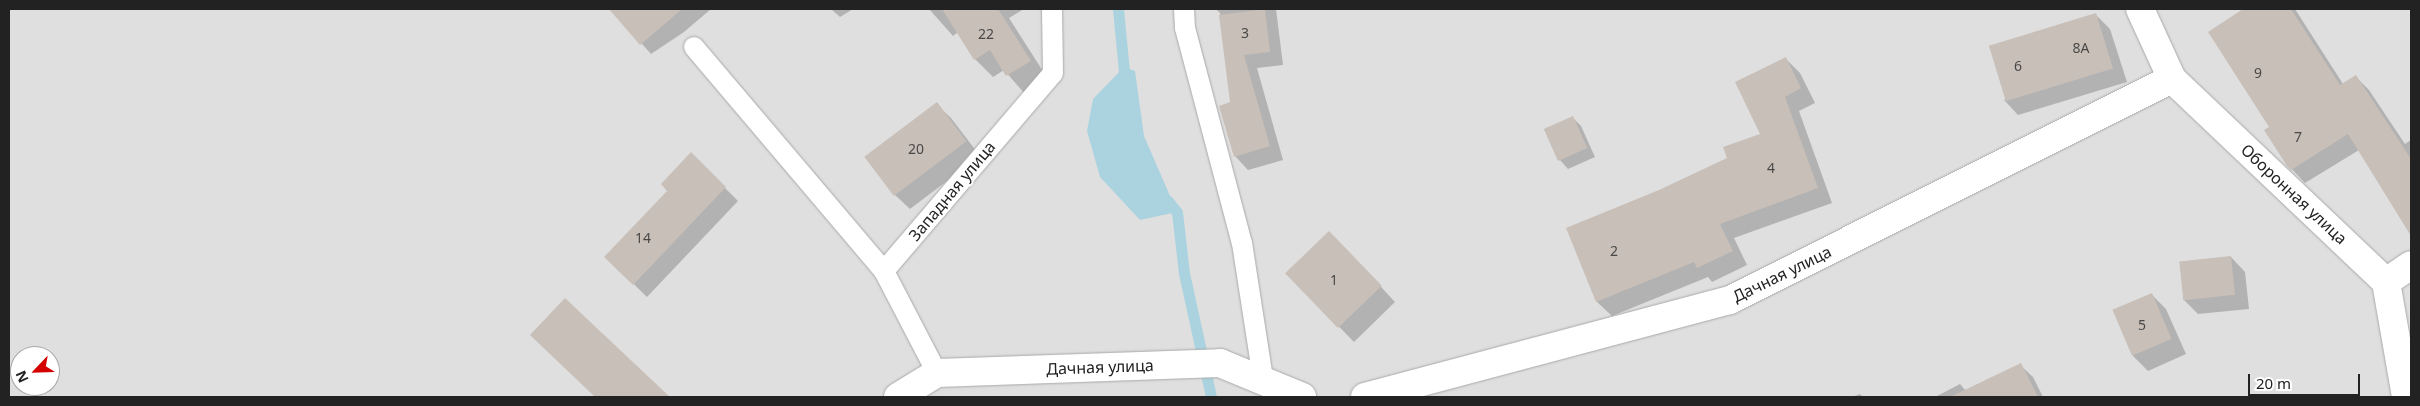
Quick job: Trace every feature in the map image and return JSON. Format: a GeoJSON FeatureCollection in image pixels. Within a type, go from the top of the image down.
{"type":"FeatureCollection","features":[{"type":"Feature","properties":{"kind":"street","name":"Оборонная улица"},"geometry":{"type":"LineString","coordinates":[[2140,9],[2172,79],[2386,282]]}},
{"type":"Feature","properties":{"kind":"street","name":"Дачная улица"},"geometry":{"type":"LineString","coordinates":[[1365,397],[1730,300],[2172,79]]}},
{"type":"Feature","properties":{"kind":"street"},"geometry":{"type":"LineString","coordinates":[[2406,397],[2386,282],[2411,265]]}},
{"type":"Feature","properties":{"kind":"street","name":"Дачная улица"},"geometry":{"type":"LineString","coordinates":[[898,397],[937,373],[1220,363],[1263,379],[1302,397]]}},
{"type":"Feature","properties":{"kind":"lane","name":"Западная улица"},"geometry":{"type":"LineString","coordinates":[[884,271],[1052,73],[1052,9]]}},
{"type":"Feature","properties":{"kind":"lane"},"geometry":{"type":"LineString","coordinates":[[1184,9],[1184,28],[1242,243],[1263,379]]}},
{"type":"Feature","properties":{"kind":"lane"},"geometry":{"type":"LineString","coordinates":[[694,47],[884,271],[937,373]]}},
{"type":"Feature","properties":{"kind":"shaded area"},"geometry":{"type":"Polygon","coordinates":[[[9,9],[2411,9],[2411,397],[9,397],[9,9]]]}},
{"type":"Feature","properties":{"kind":"water"},"geometry":{"type":"Polygon","coordinates":[[[1124,67],[1135,71],[1144,136],[1177,212],[1140,220],[1100,177],[1087,131],[1093,99],[1124,67]]]}},
{"type":"Feature","properties":{"kind":"building"},"geometry":{"type":"Polygon","coordinates":[[[609,9],[682,9],[640,45],[609,9]]]}},
{"type":"Feature","properties":{"kind":"building"},"geometry":{"type":"Polygon","coordinates":[[[942,9],[998,9],[1031,61],[1006,76],[990,50],[974,60],[942,9]]]}},
{"type":"Feature","properties":{"kind":"building"},"geometry":{"type":"Polygon","coordinates":[[[1265,9],[1270,52],[1244,55],[1270,146],[1234,157],[1219,106],[1230,102],[1219,15],[1265,9]]]}},
{"type":"Feature","properties":{"kind":"building"},"geometry":{"type":"Polygon","coordinates":[[[2243,9],[2291,9],[2340,85],[2356,75],[2411,159],[2411,236],[2348,134],[2291,170],[2287,166],[2264,130],[2269,127],[2208,32],[2243,9]]]}},
{"type":"Feature","properties":{"kind":"building"},"geometry":{"type":"Polygon","coordinates":[[[2096,13],[2113,68],[2006,101],[1989,46],[2096,13]]]}},
{"type":"Feature","properties":{"kind":"building"},"geometry":{"type":"Polygon","coordinates":[[[1786,57],[1801,88],[1785,97],[1818,188],[1720,224],[1733,251],[1697,268],[1694,262],[1596,302],[1566,228],[1659,190],[1727,158],[1723,147],[1760,134],[1735,82],[1786,57]]]}},
{"type":"Feature","properties":{"kind":"building"},"geometry":{"type":"Polygon","coordinates":[[[937,102],[966,141],[894,196],[864,157],[937,102]]]}},
{"type":"Feature","properties":{"kind":"building"},"geometry":{"type":"Polygon","coordinates":[[[1573,116],[1587,148],[1558,161],[1544,129],[1573,116]]]}},
{"type":"Feature","properties":{"kind":"building"},"geometry":{"type":"Polygon","coordinates":[[[691,152],[726,187],[633,285],[604,257],[667,191],[661,184],[691,152]]]}},
{"type":"Feature","properties":{"kind":"building"},"geometry":{"type":"Polygon","coordinates":[[[1329,231],[1382,286],[1338,328],[1285,273],[1329,231]]]}},
{"type":"Feature","properties":{"kind":"building"},"geometry":{"type":"Polygon","coordinates":[[[2231,256],[2235,295],[2183,300],[2179,261],[2231,256]]]}},
{"type":"Feature","properties":{"kind":"building"},"geometry":{"type":"Polygon","coordinates":[[[2152,293],[2172,339],[2132,356],[2112,310],[2152,293]]]}},
{"type":"Feature","properties":{"kind":"building"},"geometry":{"type":"Polygon","coordinates":[[[565,298],[670,397],[595,397],[530,335],[565,298]]]}},
{"type":"Feature","properties":{"kind":"building"},"geometry":{"type":"Polygon","coordinates":[[[2021,363],[2038,397],[1950,397],[2021,363]]]}},
{"type":"Feature","properties":{"kind":"waterway"},"geometry":{"type":"LineString","coordinates":[[1118,9],[1125,82]]}},
{"type":"Feature","properties":{"kind":"waterway"},"geometry":{"type":"LineString","coordinates":[[1168,201],[1177,212],[1184,273],[1211,397]]}}]}
